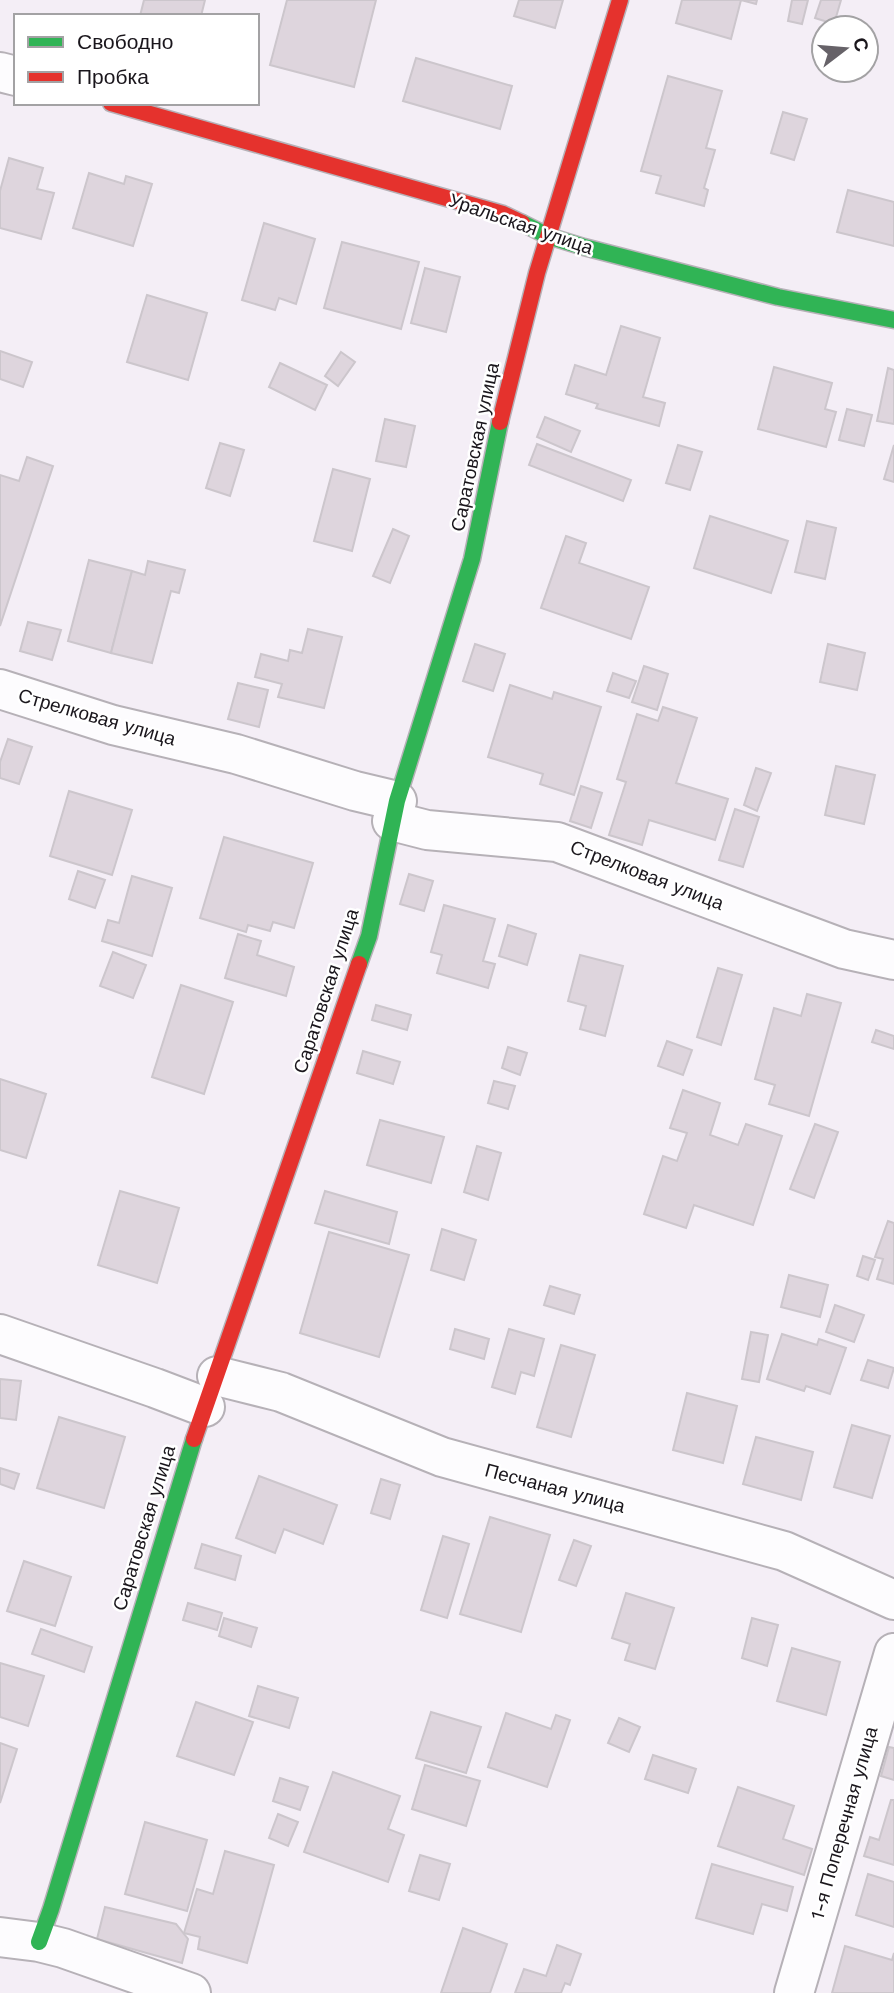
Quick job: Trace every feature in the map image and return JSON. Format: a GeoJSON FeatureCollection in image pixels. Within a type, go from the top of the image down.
{"type":"FeatureCollection","features":[{"type":"Feature","properties":{"kind":"street","name":"Саратовская улица"},"geometry":{"type":"LineString","coordinates":[[39,1942],[193,1441],[369,936],[394,811],[472,559],[493,450],[537,273],[620,0]]}},
{"type":"Feature","properties":{"kind":"street","name":"Уральская улица"},"geometry":{"type":"LineString","coordinates":[[118,105],[503,214],[548,236],[778,297],[894,320]]}},
{"type":"Feature","properties":{"kind":"street","name":"Стрелковая улица"},"geometry":{"type":"LineString","coordinates":[[0,689],[113,726],[236,754],[355,791],[427,830],[558,842],[844,949],[894,960]]}},
{"type":"Feature","properties":{"kind":"street","name":"Песчаная улица"},"geometry":{"type":"LineString","coordinates":[[0,1334],[155,1388],[281,1392],[442,1457],[784,1551],[894,1600]]}},
{"type":"Feature","properties":{"kind":"street","name":"1-я Поперечная улица"},"geometry":{"type":"LineString","coordinates":[[794,1993],[894,1653]]}},
{"type":"Feature","properties":{"kind":"street"},"geometry":{"type":"LineString","coordinates":[[0,1937],[63,1948],[191,1993]]}},
{"type":"Feature","properties":{"kind":"building"},"geometry":{"type":"Polygon","coordinates":[[[144,0],[205,0],[202,14],[140,14],[144,0]]]}},
{"type":"Feature","properties":{"kind":"building"},"geometry":{"type":"Polygon","coordinates":[[[287,0],[376,0],[354,87],[270,65],[287,0]]]}},
{"type":"Feature","properties":{"kind":"building"},"geometry":{"type":"Polygon","coordinates":[[[519,0],[563,0],[555,28],[514,16],[519,0]]]}},
{"type":"Feature","properties":{"kind":"building"},"geometry":{"type":"Polygon","coordinates":[[[682,0],[741,0],[731,39],[676,23],[682,0]]]}},
{"type":"Feature","properties":{"kind":"building"},"geometry":{"type":"Polygon","coordinates":[[[741,0],[757,0],[756,4],[741,0]]]}},
{"type":"Feature","properties":{"kind":"building"},"geometry":{"type":"Polygon","coordinates":[[[792,0],[808,0],[802,24],[788,21],[792,0]]]}},
{"type":"Feature","properties":{"kind":"building"},"geometry":{"type":"Polygon","coordinates":[[[821,0],[841,0],[837,14],[816,14],[821,0]]]}},
{"type":"Feature","properties":{"kind":"building"},"geometry":{"type":"Polygon","coordinates":[[[416,58],[512,86],[500,129],[403,101],[416,58]]]}},
{"type":"Feature","properties":{"kind":"building"},"geometry":{"type":"Polygon","coordinates":[[[668,76],[722,91],[706,148],[715,150],[704,188],[708,190],[704,206],[656,193],[661,176],[641,171],[668,76]]]}},
{"type":"Feature","properties":{"kind":"building"},"geometry":{"type":"Polygon","coordinates":[[[783,112],[807,119],[794,160],[771,153],[783,112]]]}},
{"type":"Feature","properties":{"kind":"building"},"geometry":{"type":"Polygon","coordinates":[[[9,158],[43,168],[37,189],[54,193],[41,239],[0,228],[0,191],[9,158]]]}},
{"type":"Feature","properties":{"kind":"building"},"geometry":{"type":"Polygon","coordinates":[[[89,173],[124,184],[126,176],[152,184],[133,246],[73,228],[89,173]]]}},
{"type":"Feature","properties":{"kind":"building"},"geometry":{"type":"Polygon","coordinates":[[[848,190],[894,202],[894,246],[837,232],[848,190]]]}},
{"type":"Feature","properties":{"kind":"building"},"geometry":{"type":"Polygon","coordinates":[[[264,223],[315,239],[296,304],[279,298],[275,310],[242,300],[264,223]]]}},
{"type":"Feature","properties":{"kind":"building"},"geometry":{"type":"Polygon","coordinates":[[[342,242],[419,262],[401,329],[324,308],[342,242]]]}},
{"type":"Feature","properties":{"kind":"building"},"geometry":{"type":"Polygon","coordinates":[[[425,268],[460,277],[446,332],[411,323],[425,268]]]}},
{"type":"Feature","properties":{"kind":"building"},"geometry":{"type":"Polygon","coordinates":[[[147,295],[207,313],[188,380],[127,362],[147,295]]]}},
{"type":"Feature","properties":{"kind":"building"},"geometry":{"type":"Polygon","coordinates":[[[621,326],[660,338],[643,397],[665,403],[659,426],[596,408],[598,404],[566,394],[575,365],[606,375],[621,326]]]}},
{"type":"Feature","properties":{"kind":"building"},"geometry":{"type":"Polygon","coordinates":[[[0,351],[32,362],[23,387],[0,379],[0,351]]]}},
{"type":"Feature","properties":{"kind":"building"},"geometry":{"type":"Polygon","coordinates":[[[341,352],[355,362],[338,386],[325,376],[341,352]]]}},
{"type":"Feature","properties":{"kind":"building"},"geometry":{"type":"Polygon","coordinates":[[[280,363],[327,385],[315,410],[269,387],[280,363]]]}},
{"type":"Feature","properties":{"kind":"building"},"geometry":{"type":"Polygon","coordinates":[[[774,367],[832,383],[825,409],[836,412],[826,447],[758,429],[774,367]]]}},
{"type":"Feature","properties":{"kind":"building"},"geometry":{"type":"Polygon","coordinates":[[[888,368],[894,370],[894,424],[877,421],[888,368]]]}},
{"type":"Feature","properties":{"kind":"building"},"geometry":{"type":"Polygon","coordinates":[[[847,409],[872,415],[864,446],[839,440],[847,409]]]}},
{"type":"Feature","properties":{"kind":"building"},"geometry":{"type":"Polygon","coordinates":[[[545,417],[580,431],[571,452],[537,437],[545,417]]]}},
{"type":"Feature","properties":{"kind":"building"},"geometry":{"type":"Polygon","coordinates":[[[385,419],[415,426],[406,467],[376,461],[385,419]]]}},
{"type":"Feature","properties":{"kind":"building"},"geometry":{"type":"Polygon","coordinates":[[[220,443],[244,450],[230,496],[206,488],[220,443]]]}},
{"type":"Feature","properties":{"kind":"building"},"geometry":{"type":"Polygon","coordinates":[[[537,444],[631,480],[623,501],[529,465],[537,444]]]}},
{"type":"Feature","properties":{"kind":"building"},"geometry":{"type":"Polygon","coordinates":[[[678,445],[702,452],[690,490],[666,483],[678,445]]]}},
{"type":"Feature","properties":{"kind":"building"},"geometry":{"type":"Polygon","coordinates":[[[894,445],[894,482],[884,479],[894,445]]]}},
{"type":"Feature","properties":{"kind":"building"},"geometry":{"type":"Polygon","coordinates":[[[27,457],[53,466],[0,626],[0,475],[19,481],[27,457]]]}},
{"type":"Feature","properties":{"kind":"building"},"geometry":{"type":"Polygon","coordinates":[[[333,469],[370,479],[352,551],[314,541],[333,469]]]}},
{"type":"Feature","properties":{"kind":"building"},"geometry":{"type":"Polygon","coordinates":[[[710,516],[788,541],[771,593],[694,568],[710,516]]]}},
{"type":"Feature","properties":{"kind":"building"},"geometry":{"type":"Polygon","coordinates":[[[807,521],[836,528],[825,579],[795,572],[807,521]]]}},
{"type":"Feature","properties":{"kind":"building"},"geometry":{"type":"Polygon","coordinates":[[[393,529],[409,536],[390,583],[373,576],[393,529]]]}},
{"type":"Feature","properties":{"kind":"building"},"geometry":{"type":"Polygon","coordinates":[[[566,536],[586,543],[579,563],[649,587],[631,639],[541,608],[566,536]]]}},
{"type":"Feature","properties":{"kind":"building"},"geometry":{"type":"Polygon","coordinates":[[[89,560],[132,571],[111,653],[68,641],[89,560]]]}},
{"type":"Feature","properties":{"kind":"building"},"geometry":{"type":"Polygon","coordinates":[[[148,561],[185,570],[179,593],[171,591],[152,663],[111,653],[132,571],[145,575],[148,561]]]}},
{"type":"Feature","properties":{"kind":"building"},"geometry":{"type":"Polygon","coordinates":[[[28,622],[61,630],[52,660],[20,651],[28,622]]]}},
{"type":"Feature","properties":{"kind":"building"},"geometry":{"type":"Polygon","coordinates":[[[308,629],[342,637],[324,708],[278,697],[282,684],[255,677],[261,654],[288,661],[290,650],[302,653],[308,629]]]}},
{"type":"Feature","properties":{"kind":"building"},"geometry":{"type":"Polygon","coordinates":[[[475,644],[505,654],[493,691],[463,681],[475,644]]]}},
{"type":"Feature","properties":{"kind":"building"},"geometry":{"type":"Polygon","coordinates":[[[828,644],[865,653],[857,690],[820,682],[828,644]]]}},
{"type":"Feature","properties":{"kind":"building"},"geometry":{"type":"Polygon","coordinates":[[[644,666],[668,674],[657,710],[632,702],[644,666]]]}},
{"type":"Feature","properties":{"kind":"building"},"geometry":{"type":"Polygon","coordinates":[[[613,673],[636,681],[629,698],[607,691],[613,673]]]}},
{"type":"Feature","properties":{"kind":"building"},"geometry":{"type":"Polygon","coordinates":[[[238,683],[268,690],[259,727],[228,719],[238,683]]]}},
{"type":"Feature","properties":{"kind":"building"},"geometry":{"type":"Polygon","coordinates":[[[510,685],[552,699],[554,692],[601,707],[574,795],[540,784],[543,774],[488,757],[510,685]]]}},
{"type":"Feature","properties":{"kind":"building"},"geometry":{"type":"Polygon","coordinates":[[[663,707],[697,718],[676,783],[728,799],[715,840],[649,820],[642,845],[609,835],[626,782],[617,779],[637,714],[658,721],[663,707]]]}},
{"type":"Feature","properties":{"kind":"building"},"geometry":{"type":"Polygon","coordinates":[[[8,739],[32,747],[19,784],[0,778],[0,762],[8,739]]]}},
{"type":"Feature","properties":{"kind":"building"},"geometry":{"type":"Polygon","coordinates":[[[836,766],[875,775],[864,824],[825,815],[836,766]]]}},
{"type":"Feature","properties":{"kind":"building"},"geometry":{"type":"Polygon","coordinates":[[[756,768],[771,773],[757,811],[744,805],[756,768]]]}},
{"type":"Feature","properties":{"kind":"building"},"geometry":{"type":"Polygon","coordinates":[[[581,786],[602,793],[591,828],[570,821],[581,786]]]}},
{"type":"Feature","properties":{"kind":"building"},"geometry":{"type":"Polygon","coordinates":[[[69,791],[132,810],[112,875],[50,856],[69,791]]]}},
{"type":"Feature","properties":{"kind":"building"},"geometry":{"type":"Polygon","coordinates":[[[735,809],[759,817],[743,867],[719,860],[735,809]]]}},
{"type":"Feature","properties":{"kind":"building"},"geometry":{"type":"Polygon","coordinates":[[[224,837],[313,863],[294,928],[273,922],[270,931],[248,925],[246,932],[200,918],[224,837]]]}},
{"type":"Feature","properties":{"kind":"building"},"geometry":{"type":"Polygon","coordinates":[[[78,871],[105,880],[95,908],[69,899],[78,871]]]}},
{"type":"Feature","properties":{"kind":"building"},"geometry":{"type":"Polygon","coordinates":[[[409,874],[433,881],[424,911],[400,904],[409,874]]]}},
{"type":"Feature","properties":{"kind":"building"},"geometry":{"type":"Polygon","coordinates":[[[132,876],[172,888],[152,956],[102,941],[108,920],[119,923],[132,876]]]}},
{"type":"Feature","properties":{"kind":"building"},"geometry":{"type":"Polygon","coordinates":[[[444,905],[495,919],[483,961],[495,964],[488,988],[437,973],[442,955],[431,952],[444,905]]]}},
{"type":"Feature","properties":{"kind":"building"},"geometry":{"type":"Polygon","coordinates":[[[508,925],[536,934],[527,965],[499,956],[508,925]]]}},
{"type":"Feature","properties":{"kind":"building"},"geometry":{"type":"Polygon","coordinates":[[[238,934],[261,941],[257,955],[294,967],[286,996],[225,978],[238,934]]]}},
{"type":"Feature","properties":{"kind":"building"},"geometry":{"type":"Polygon","coordinates":[[[113,952],[146,965],[133,998],[100,986],[113,952]]]}},
{"type":"Feature","properties":{"kind":"building"},"geometry":{"type":"Polygon","coordinates":[[[580,955],[623,966],[605,1036],[580,1029],[586,1006],[568,1001],[580,955]]]}},
{"type":"Feature","properties":{"kind":"building"},"geometry":{"type":"Polygon","coordinates":[[[718,968],[742,975],[721,1045],[697,1037],[718,968]]]}},
{"type":"Feature","properties":{"kind":"building"},"geometry":{"type":"Polygon","coordinates":[[[181,985],[233,1002],[204,1094],[152,1077],[181,985]]]}},
{"type":"Feature","properties":{"kind":"building"},"geometry":{"type":"Polygon","coordinates":[[[807,994],[841,1003],[809,1116],[769,1104],[775,1085],[755,1079],[774,1008],[801,1016],[807,994]]]}},
{"type":"Feature","properties":{"kind":"building"},"geometry":{"type":"Polygon","coordinates":[[[376,1005],[411,1015],[407,1030],[372,1020],[376,1005]]]}},
{"type":"Feature","properties":{"kind":"building"},"geometry":{"type":"Polygon","coordinates":[[[876,1030],[894,1036],[894,1049],[872,1042],[876,1030]]]}},
{"type":"Feature","properties":{"kind":"building"},"geometry":{"type":"Polygon","coordinates":[[[667,1041],[692,1050],[683,1075],[658,1066],[667,1041]]]}},
{"type":"Feature","properties":{"kind":"building"},"geometry":{"type":"Polygon","coordinates":[[[508,1047],[527,1053],[520,1075],[502,1068],[508,1047]]]}},
{"type":"Feature","properties":{"kind":"building"},"geometry":{"type":"Polygon","coordinates":[[[363,1051],[400,1062],[393,1084],[357,1073],[363,1051]]]}},
{"type":"Feature","properties":{"kind":"building"},"geometry":{"type":"Polygon","coordinates":[[[0,1079],[46,1094],[26,1158],[0,1150],[0,1079]]]}},
{"type":"Feature","properties":{"kind":"building"},"geometry":{"type":"Polygon","coordinates":[[[494,1081],[515,1086],[508,1109],[488,1103],[494,1081]]]}},
{"type":"Feature","properties":{"kind":"building"},"geometry":{"type":"Polygon","coordinates":[[[683,1090],[720,1103],[710,1135],[738,1145],[746,1124],[782,1136],[753,1225],[694,1205],[686,1228],[644,1214],[663,1156],[677,1161],[687,1133],[670,1128],[683,1090]]]}},
{"type":"Feature","properties":{"kind":"building"},"geometry":{"type":"Polygon","coordinates":[[[380,1120],[444,1137],[431,1183],[367,1165],[380,1120]]]}},
{"type":"Feature","properties":{"kind":"building"},"geometry":{"type":"Polygon","coordinates":[[[815,1124],[838,1132],[814,1198],[790,1189],[815,1124]]]}},
{"type":"Feature","properties":{"kind":"building"},"geometry":{"type":"Polygon","coordinates":[[[477,1146],[501,1153],[488,1200],[464,1192],[477,1146]]]}},
{"type":"Feature","properties":{"kind":"building"},"geometry":{"type":"Polygon","coordinates":[[[120,1191],[179,1208],[157,1283],[98,1265],[120,1191]]]}},
{"type":"Feature","properties":{"kind":"building"},"geometry":{"type":"Polygon","coordinates":[[[325,1191],[397,1212],[389,1244],[315,1223],[325,1191]]]}},
{"type":"Feature","properties":{"kind":"building"},"geometry":{"type":"Polygon","coordinates":[[[888,1221],[894,1223],[894,1284],[877,1279],[883,1259],[875,1257],[888,1221]]]}},
{"type":"Feature","properties":{"kind":"building"},"geometry":{"type":"Polygon","coordinates":[[[442,1229],[476,1240],[464,1280],[431,1270],[442,1229]]]}},
{"type":"Feature","properties":{"kind":"building"},"geometry":{"type":"Polygon","coordinates":[[[329,1232],[409,1255],[379,1357],[300,1333],[329,1232]]]}},
{"type":"Feature","properties":{"kind":"building"},"geometry":{"type":"Polygon","coordinates":[[[863,1256],[875,1260],[868,1280],[857,1276],[863,1256]]]}},
{"type":"Feature","properties":{"kind":"building"},"geometry":{"type":"Polygon","coordinates":[[[789,1275],[828,1285],[820,1317],[781,1307],[789,1275]]]}},
{"type":"Feature","properties":{"kind":"building"},"geometry":{"type":"Polygon","coordinates":[[[550,1286],[580,1295],[574,1314],[544,1305],[550,1286]]]}},
{"type":"Feature","properties":{"kind":"building"},"geometry":{"type":"Polygon","coordinates":[[[835,1305],[864,1315],[854,1342],[826,1332],[835,1305]]]}},
{"type":"Feature","properties":{"kind":"building"},"geometry":{"type":"Polygon","coordinates":[[[455,1329],[489,1339],[484,1359],[450,1349],[455,1329]]]}},
{"type":"Feature","properties":{"kind":"building"},"geometry":{"type":"Polygon","coordinates":[[[509,1329],[544,1339],[534,1376],[521,1372],[515,1394],[492,1387],[509,1329]]]}},
{"type":"Feature","properties":{"kind":"building"},"geometry":{"type":"Polygon","coordinates":[[[751,1332],[768,1335],[759,1382],[742,1379],[751,1332]]]}},
{"type":"Feature","properties":{"kind":"building"},"geometry":{"type":"Polygon","coordinates":[[[782,1334],[817,1345],[819,1339],[846,1348],[830,1394],[806,1386],[804,1391],[767,1379],[782,1334]]]}},
{"type":"Feature","properties":{"kind":"building"},"geometry":{"type":"Polygon","coordinates":[[[561,1345],[595,1355],[571,1437],[537,1427],[561,1345]]]}},
{"type":"Feature","properties":{"kind":"building"},"geometry":{"type":"Polygon","coordinates":[[[868,1360],[894,1368],[888,1388],[861,1380],[868,1360]]]}},
{"type":"Feature","properties":{"kind":"building"},"geometry":{"type":"Polygon","coordinates":[[[0,1379],[21,1381],[16,1420],[0,1418],[0,1379]]]}},
{"type":"Feature","properties":{"kind":"building"},"geometry":{"type":"Polygon","coordinates":[[[687,1393],[737,1406],[723,1463],[673,1450],[687,1393]]]}},
{"type":"Feature","properties":{"kind":"building"},"geometry":{"type":"Polygon","coordinates":[[[59,1417],[125,1437],[104,1508],[37,1488],[59,1417]]]}},
{"type":"Feature","properties":{"kind":"building"},"geometry":{"type":"Polygon","coordinates":[[[852,1425],[890,1436],[872,1498],[834,1487],[852,1425]]]}},
{"type":"Feature","properties":{"kind":"building"},"geometry":{"type":"Polygon","coordinates":[[[756,1437],[813,1452],[801,1500],[743,1484],[756,1437]]]}},
{"type":"Feature","properties":{"kind":"building"},"geometry":{"type":"Polygon","coordinates":[[[0,1468],[19,1474],[14,1489],[0,1484],[0,1468]]]}},
{"type":"Feature","properties":{"kind":"building"},"geometry":{"type":"Polygon","coordinates":[[[259,1476],[337,1505],[323,1544],[284,1529],[275,1553],[236,1538],[259,1476]]]}},
{"type":"Feature","properties":{"kind":"building"},"geometry":{"type":"Polygon","coordinates":[[[381,1479],[400,1485],[390,1519],[371,1513],[381,1479]]]}},
{"type":"Feature","properties":{"kind":"building"},"geometry":{"type":"Polygon","coordinates":[[[490,1517],[550,1535],[521,1632],[460,1614],[490,1517]]]}},
{"type":"Feature","properties":{"kind":"building"},"geometry":{"type":"Polygon","coordinates":[[[443,1536],[469,1544],[447,1618],[421,1610],[443,1536]]]}},
{"type":"Feature","properties":{"kind":"building"},"geometry":{"type":"Polygon","coordinates":[[[574,1540],[591,1546],[576,1586],[559,1580],[574,1540]]]}},
{"type":"Feature","properties":{"kind":"building"},"geometry":{"type":"Polygon","coordinates":[[[202,1544],[241,1556],[235,1580],[195,1568],[202,1544]]]}},
{"type":"Feature","properties":{"kind":"building"},"geometry":{"type":"Polygon","coordinates":[[[24,1561],[71,1577],[55,1626],[7,1611],[24,1561]]]}},
{"type":"Feature","properties":{"kind":"building"},"geometry":{"type":"Polygon","coordinates":[[[626,1593],[674,1608],[655,1669],[625,1660],[630,1644],[612,1638],[626,1593]]]}},
{"type":"Feature","properties":{"kind":"building"},"geometry":{"type":"Polygon","coordinates":[[[188,1603],[222,1613],[217,1630],[183,1620],[188,1603]]]}},
{"type":"Feature","properties":{"kind":"building"},"geometry":{"type":"Polygon","coordinates":[[[224,1618],[257,1628],[251,1647],[219,1636],[224,1618]]]}},
{"type":"Feature","properties":{"kind":"building"},"geometry":{"type":"Polygon","coordinates":[[[752,1618],[778,1625],[767,1666],[742,1658],[752,1618]]]}},
{"type":"Feature","properties":{"kind":"building"},"geometry":{"type":"Polygon","coordinates":[[[41,1629],[92,1647],[84,1672],[32,1654],[41,1629]]]}},
{"type":"Feature","properties":{"kind":"building"},"geometry":{"type":"Polygon","coordinates":[[[792,1648],[840,1662],[826,1715],[777,1701],[792,1648]]]}},
{"type":"Feature","properties":{"kind":"building"},"geometry":{"type":"Polygon","coordinates":[[[0,1663],[44,1676],[28,1726],[0,1717],[0,1663]]]}},
{"type":"Feature","properties":{"kind":"building"},"geometry":{"type":"Polygon","coordinates":[[[258,1686],[298,1698],[289,1728],[249,1716],[258,1686]]]}},
{"type":"Feature","properties":{"kind":"building"},"geometry":{"type":"Polygon","coordinates":[[[196,1702],[253,1722],[234,1775],[177,1756],[196,1702]]]}},
{"type":"Feature","properties":{"kind":"building"},"geometry":{"type":"Polygon","coordinates":[[[431,1712],[481,1727],[466,1773],[416,1758],[431,1712]]]}},
{"type":"Feature","properties":{"kind":"building"},"geometry":{"type":"Polygon","coordinates":[[[506,1713],[551,1729],[556,1715],[570,1720],[547,1787],[488,1767],[506,1713]]]}},
{"type":"Feature","properties":{"kind":"building"},"geometry":{"type":"Polygon","coordinates":[[[619,1718],[640,1727],[629,1752],[608,1743],[619,1718]]]}},
{"type":"Feature","properties":{"kind":"building"},"geometry":{"type":"Polygon","coordinates":[[[0,1743],[17,1749],[0,1803],[0,1743]]]}},
{"type":"Feature","properties":{"kind":"building"},"geometry":{"type":"Polygon","coordinates":[[[889,1747],[894,1748],[894,1780],[881,1776],[889,1747]]]}},
{"type":"Feature","properties":{"kind":"building"},"geometry":{"type":"Polygon","coordinates":[[[653,1755],[696,1769],[688,1793],[645,1779],[653,1755]]]}},
{"type":"Feature","properties":{"kind":"building"},"geometry":{"type":"Polygon","coordinates":[[[425,1765],[480,1781],[466,1826],[412,1809],[425,1765]]]}},
{"type":"Feature","properties":{"kind":"building"},"geometry":{"type":"Polygon","coordinates":[[[333,1772],[400,1796],[388,1829],[404,1835],[388,1882],[304,1852],[333,1772]]]}},
{"type":"Feature","properties":{"kind":"building"},"geometry":{"type":"Polygon","coordinates":[[[280,1778],[308,1787],[300,1810],[273,1801],[280,1778]]]}},
{"type":"Feature","properties":{"kind":"building"},"geometry":{"type":"Polygon","coordinates":[[[738,1787],[794,1806],[783,1839],[812,1849],[804,1875],[718,1846],[738,1787]]]}},
{"type":"Feature","properties":{"kind":"building"},"geometry":{"type":"Polygon","coordinates":[[[891,1800],[894,1800],[894,1865],[864,1856],[870,1837],[879,1840],[891,1800]]]}},
{"type":"Feature","properties":{"kind":"building"},"geometry":{"type":"Polygon","coordinates":[[[278,1814],[298,1822],[288,1846],[269,1838],[278,1814]]]}},
{"type":"Feature","properties":{"kind":"building"},"geometry":{"type":"Polygon","coordinates":[[[145,1822],[207,1840],[187,1911],[125,1894],[145,1822]]]}},
{"type":"Feature","properties":{"kind":"building"},"geometry":{"type":"Polygon","coordinates":[[[225,1851],[274,1865],[247,1963],[198,1949],[200,1937],[184,1933],[197,1889],[213,1894],[225,1851]]]}},
{"type":"Feature","properties":{"kind":"building"},"geometry":{"type":"Polygon","coordinates":[[[420,1855],[450,1864],[439,1900],[409,1891],[420,1855]]]}},
{"type":"Feature","properties":{"kind":"building"},"geometry":{"type":"Polygon","coordinates":[[[712,1864],[793,1887],[787,1911],[762,1904],[753,1934],[696,1918],[712,1864]]]}},
{"type":"Feature","properties":{"kind":"building"},"geometry":{"type":"Polygon","coordinates":[[[868,1874],[894,1882],[894,1927],[856,1915],[868,1874]]]}},
{"type":"Feature","properties":{"kind":"building"},"geometry":{"type":"Polygon","coordinates":[[[105,1907],[176,1924],[188,1939],[182,1963],[97,1939],[105,1907]]]}},
{"type":"Feature","properties":{"kind":"building"},"geometry":{"type":"Polygon","coordinates":[[[463,1928],[507,1944],[490,1993],[441,1993],[463,1928]]]}},
{"type":"Feature","properties":{"kind":"building"},"geometry":{"type":"Polygon","coordinates":[[[557,1945],[581,1954],[570,1985],[565,1983],[561,1993],[515,1993],[524,1969],[546,1976],[557,1945]]]}},
{"type":"Feature","properties":{"kind":"building"},"geometry":{"type":"Polygon","coordinates":[[[845,1946],[892,1960],[894,1953],[894,1993],[832,1993],[845,1946]]]}},
{"type":"Feature","properties":{"kind":"traffic: fast"},"geometry":{"type":"LineString","coordinates":[[522,223],[548,236],[584,247],[778,297],[894,320]]}},
{"type":"Feature","properties":{"kind":"traffic: fast"},"geometry":{"type":"LineString","coordinates":[[359,964],[369,936],[397,801],[472,559],[500,422]]}},
{"type":"Feature","properties":{"kind":"traffic: fast"},"geometry":{"type":"LineString","coordinates":[[39,1942],[194,1439]]}},
{"type":"Feature","properties":{"kind":"traffic: jam"},"geometry":{"type":"LineString","coordinates":[[500,422],[537,273],[620,0]]}},
{"type":"Feature","properties":{"kind":"traffic: jam"},"geometry":{"type":"LineString","coordinates":[[118,105],[503,214],[522,223]]}},
{"type":"Feature","properties":{"kind":"traffic: jam"},"geometry":{"type":"LineString","coordinates":[[194,1439],[359,964]]}}]}
